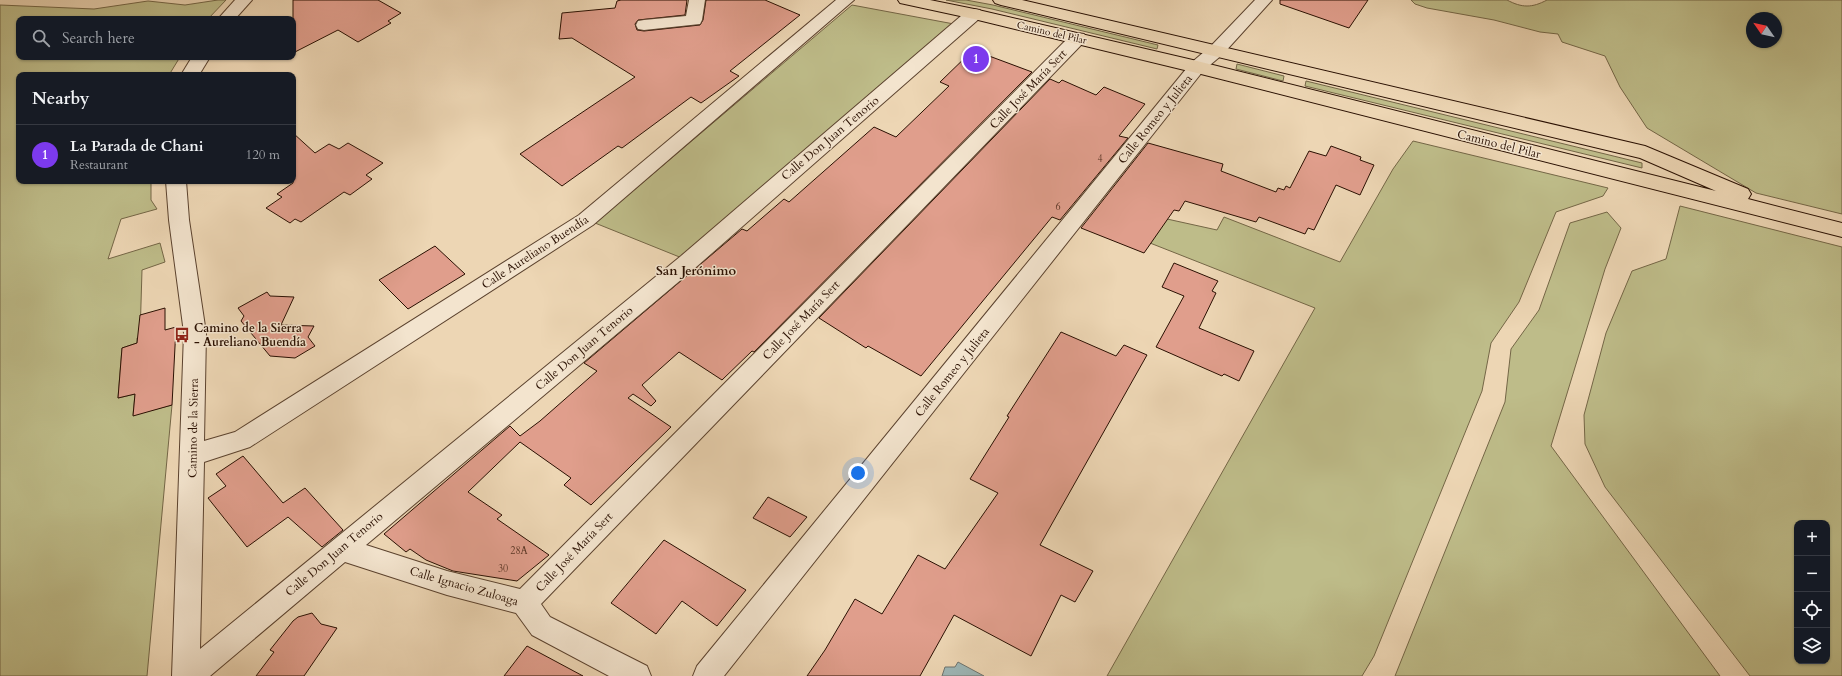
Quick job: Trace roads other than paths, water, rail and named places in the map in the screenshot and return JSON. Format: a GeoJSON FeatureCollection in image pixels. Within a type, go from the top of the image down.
{"type":"FeatureCollection","features":[{"type":"Feature","properties":{"kind":"main road","name":"Camino del Pilar"},"geometry":{"type":"LineString","coordinates":[[906,0],[1078,38],[1842,230]]}},
{"type":"Feature","properties":{"kind":"main road","name":"Camino del Pilar"},"geometry":{"type":"LineString","coordinates":[[1001,0],[1218,50],[1645,153],[1800,220]]}},
{"type":"Feature","properties":{"kind":"street"},"geometry":{"type":"LineString","coordinates":[[229,16],[244,0]]}},
{"type":"Feature","properties":{"kind":"street"},"geometry":{"type":"LineString","coordinates":[[644,25],[694,20],[697,0]]}},
{"type":"Feature","properties":{"kind":"street","name":"Calle Aureliano Buendía"},"geometry":{"type":"LineString","coordinates":[[193,455],[242,440],[586,220],[846,0]]}},
{"type":"Feature","properties":{"kind":"street"},"geometry":{"type":"LineString","coordinates":[[1197,68],[1218,50],[1264,0]]}},
{"type":"Feature","properties":{"kind":"street","name":"Calle Don Juan Tenorio"},"geometry":{"type":"LineString","coordinates":[[187,676],[688,262],[777,183],[974,14]]}},
{"type":"Feature","properties":{"kind":"street","name":"Calle José María Sert"},"geometry":{"type":"LineString","coordinates":[[524,602],[1078,38]]}},
{"type":"Feature","properties":{"kind":"street"},"geometry":{"type":"LineString","coordinates":[[192,72],[198,60]]}},
{"type":"Feature","properties":{"kind":"street","name":"Calle Romeo y Julieta"},"geometry":{"type":"LineString","coordinates":[[707,676],[1197,68]]}},
{"type":"Feature","properties":{"kind":"street","name":"Camino de la Sierra"},"geometry":{"type":"LineString","coordinates":[[176,184],[179,220],[195,333],[187,676]]}},
{"type":"Feature","properties":{"kind":"street","name":"Calle Ignacio Zuloaga"},"geometry":{"type":"LineString","coordinates":[[341,548],[447,583],[524,602],[540,626],[637,676]]}},
{"type":"Feature","properties":{"kind":"water"},"geometry":{"type":"Polygon","coordinates":[[[958,662],[984,676],[942,676],[945,667],[955,667],[958,662]]]}},
{"type":"Feature","properties":{"kind":"place","name":"La Parada de Chani"},"geometry":{"type":"Point","coordinates":[976,59]}},
{"type":"Feature","properties":{"kind":"place","name":"Camino de la Sierra - Aureliano Buendía"},"geometry":{"type":"Point","coordinates":[182,335]}},
{"type":"Feature","properties":{"kind":"district","name":"San Jerónimo"},"geometry":{"type":"Point","coordinates":[696,270]}}]}
